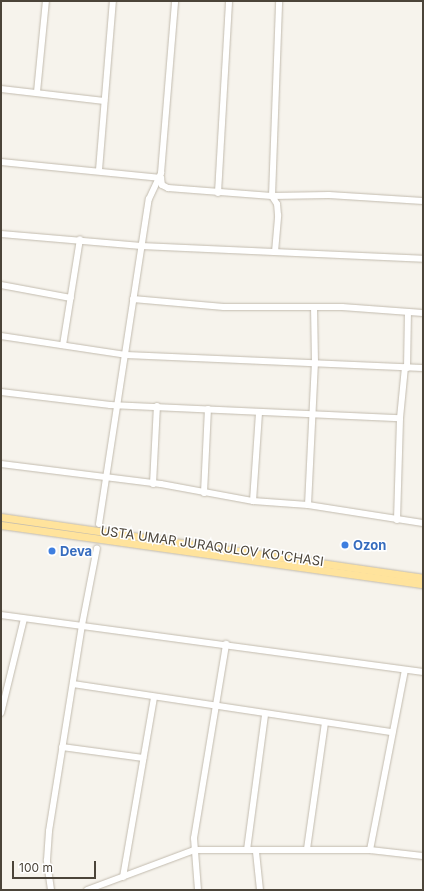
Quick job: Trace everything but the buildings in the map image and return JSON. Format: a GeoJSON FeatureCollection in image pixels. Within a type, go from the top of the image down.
{"type":"FeatureCollection","features":[{"type":"Feature","properties":{"kind":"main road","name":"USTA UMAR JURAQULOV KO'CHASI"},"geometry":{"type":"LineString","coordinates":[[1,517],[423,578]]}},
{"type":"Feature","properties":{"kind":"main road","name":"USTA UMAR JURAQULOV KO'CHASI"},"geometry":{"type":"LineString","coordinates":[[1,525],[423,584]]}},
{"type":"Feature","properties":{"kind":"street"},"geometry":{"type":"LineString","coordinates":[[37,92],[46,1]]}},
{"type":"Feature","properties":{"kind":"street"},"geometry":{"type":"LineString","coordinates":[[99,170],[113,1]]}},
{"type":"Feature","properties":{"kind":"street"},"geometry":{"type":"LineString","coordinates":[[175,1],[161,178],[162,185],[168,188],[272,196],[329,195],[423,201]]}},
{"type":"Feature","properties":{"kind":"street"},"geometry":{"type":"LineString","coordinates":[[218,192],[229,1]]}},
{"type":"Feature","properties":{"kind":"street"},"geometry":{"type":"LineString","coordinates":[[275,252],[278,215],[277,204],[272,196],[279,1]]}},
{"type":"Feature","properties":{"kind":"street"},"geometry":{"type":"LineString","coordinates":[[1,88],[104,101]]}},
{"type":"Feature","properties":{"kind":"street"},"geometry":{"type":"LineString","coordinates":[[1,162],[99,170],[161,178]]}},
{"type":"Feature","properties":{"kind":"street"},"geometry":{"type":"LineString","coordinates":[[100,524],[116,406],[126,355],[148,199],[161,178]]}},
{"type":"Feature","properties":{"kind":"street"},"geometry":{"type":"LineString","coordinates":[[1,234],[80,239],[141,246],[423,260]]}},
{"type":"Feature","properties":{"kind":"street"},"geometry":{"type":"LineString","coordinates":[[63,345],[80,239]]}},
{"type":"Feature","properties":{"kind":"street"},"geometry":{"type":"LineString","coordinates":[[1,285],[70,298]]}},
{"type":"Feature","properties":{"kind":"street"},"geometry":{"type":"LineString","coordinates":[[134,299],[224,307],[314,307],[423,313]]}},
{"type":"Feature","properties":{"kind":"street"},"geometry":{"type":"LineString","coordinates":[[308,505],[315,363],[314,307]]}},
{"type":"Feature","properties":{"kind":"street"},"geometry":{"type":"LineString","coordinates":[[397,520],[400,418],[406,367],[408,312]]}},
{"type":"Feature","properties":{"kind":"street"},"geometry":{"type":"LineString","coordinates":[[1,336],[126,355],[423,368]]}},
{"type":"Feature","properties":{"kind":"street"},"geometry":{"type":"LineString","coordinates":[[1,392],[116,406],[157,406],[312,416],[400,418]]}},
{"type":"Feature","properties":{"kind":"street"},"geometry":{"type":"LineString","coordinates":[[153,484],[157,406]]}},
{"type":"Feature","properties":{"kind":"street"},"geometry":{"type":"LineString","coordinates":[[204,493],[208,409]]}},
{"type":"Feature","properties":{"kind":"street"},"geometry":{"type":"LineString","coordinates":[[253,501],[259,413]]}},
{"type":"Feature","properties":{"kind":"street"},"geometry":{"type":"LineString","coordinates":[[1,464],[153,484],[253,501],[308,505],[423,523]]}},
{"type":"Feature","properties":{"kind":"street"},"geometry":{"type":"LineString","coordinates":[[51,890],[47,860],[49,831],[82,625],[97,548]]}},
{"type":"Feature","properties":{"kind":"street"},"geometry":{"type":"LineString","coordinates":[[1,615],[226,644],[423,672]]}},
{"type":"Feature","properties":{"kind":"street"},"geometry":{"type":"LineString","coordinates":[[1,713],[24,619]]}},
{"type":"Feature","properties":{"kind":"street"},"geometry":{"type":"LineString","coordinates":[[198,890],[194,850],[226,644]]}},
{"type":"Feature","properties":{"kind":"street"},"geometry":{"type":"LineString","coordinates":[[370,850],[405,670]]}},
{"type":"Feature","properties":{"kind":"street"},"geometry":{"type":"LineString","coordinates":[[73,684],[154,698],[217,706],[265,715],[392,732]]}},
{"type":"Feature","properties":{"kind":"street"},"geometry":{"type":"LineString","coordinates":[[123,877],[154,698]]}},
{"type":"Feature","properties":{"kind":"street"},"geometry":{"type":"LineString","coordinates":[[247,850],[265,715]]}},
{"type":"Feature","properties":{"kind":"street"},"geometry":{"type":"LineString","coordinates":[[307,849],[325,722]]}},
{"type":"Feature","properties":{"kind":"street"},"geometry":{"type":"LineString","coordinates":[[62,747],[143,758]]}},
{"type":"Feature","properties":{"kind":"street"},"geometry":{"type":"LineString","coordinates":[[87,890],[194,850],[247,850],[256,852],[307,849],[370,850],[423,856]]}},
{"type":"Feature","properties":{"kind":"street"},"geometry":{"type":"LineString","coordinates":[[256,852],[260,890]]}},
{"type":"Feature","properties":{"kind":"place","name":"Ozon"},"geometry":{"type":"Point","coordinates":[345,545]}},
{"type":"Feature","properties":{"kind":"place","name":"Deva"},"geometry":{"type":"Point","coordinates":[52,551]}}]}
